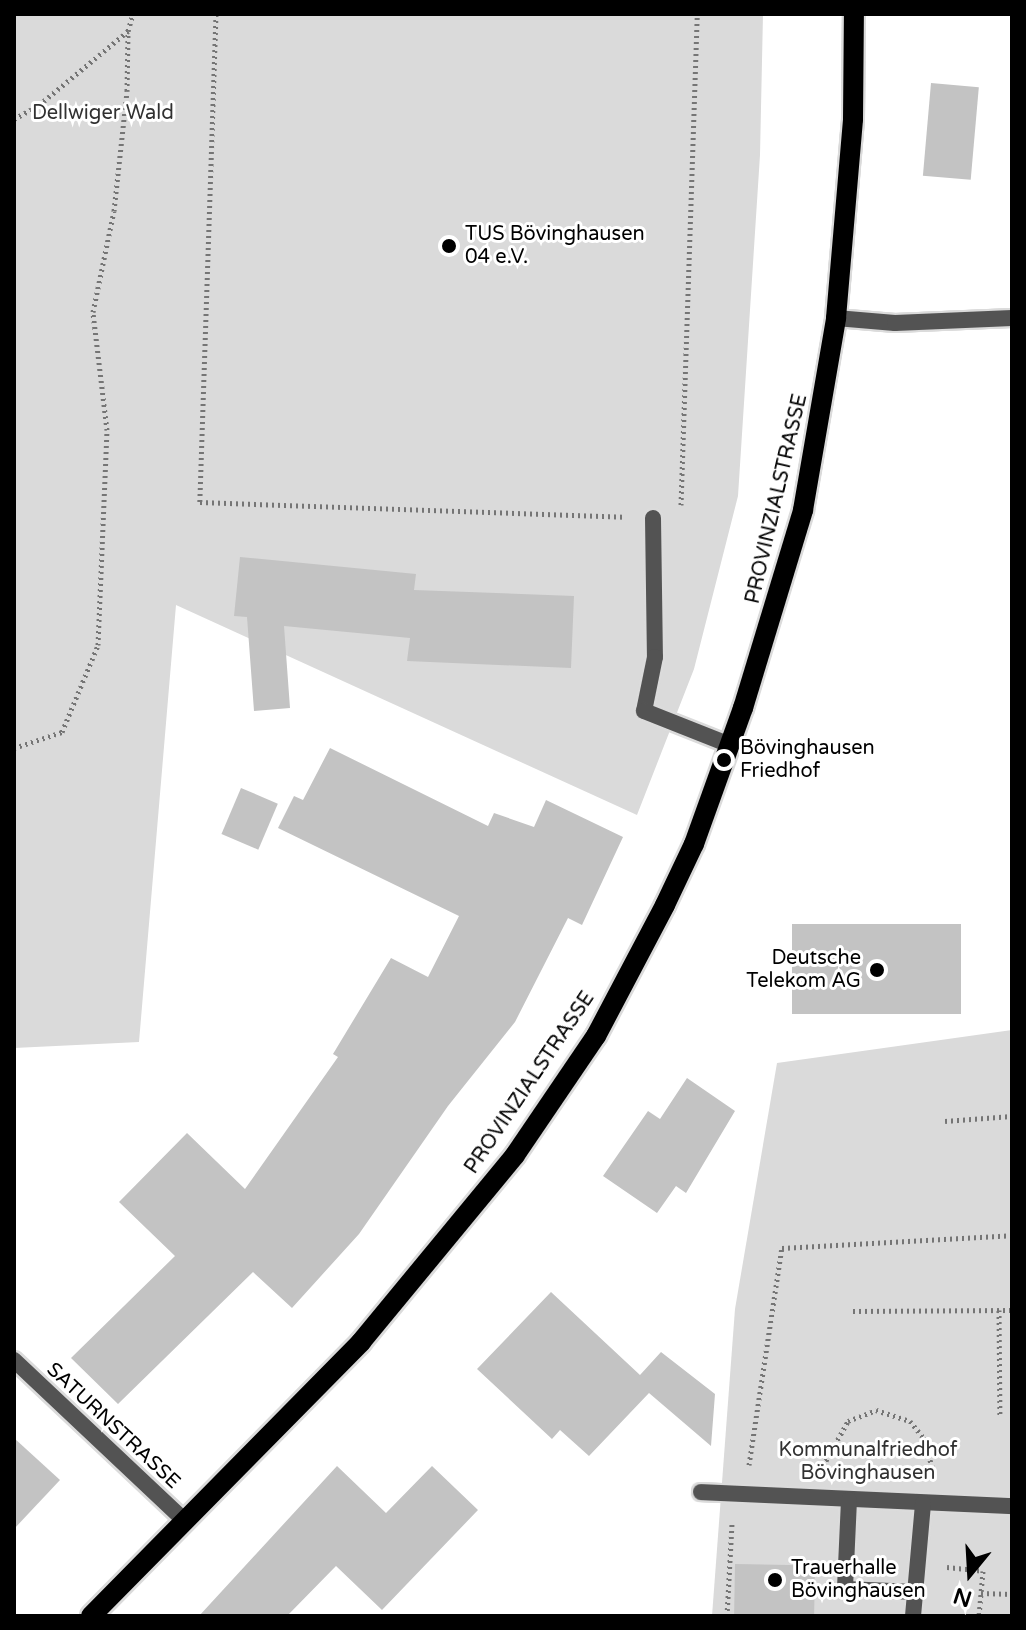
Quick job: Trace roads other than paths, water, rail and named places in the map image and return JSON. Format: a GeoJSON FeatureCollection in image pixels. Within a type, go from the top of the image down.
{"type":"FeatureCollection","features":[{"type":"Feature","properties":{"kind":"main road","name":"PROVINZIALSTRASSE"},"geometry":{"type":"LineString","coordinates":[[91,1616],[361,1342],[515,1155],[619,993],[694,844],[730,745],[797,536],[825,406],[836,318],[853,119],[854,14]]}},
{"type":"Feature","properties":{"kind":"street"},"geometry":{"type":"LineString","coordinates":[[836,318],[895,323],[1012,318]]}},
{"type":"Feature","properties":{"kind":"street"},"geometry":{"type":"LineString","coordinates":[[653,518],[655,657],[644,711],[730,745]]}},
{"type":"Feature","properties":{"kind":"street","name":"SATURNSTRASSE"},"geometry":{"type":"LineString","coordinates":[[14,1360],[185,1521]]}},
{"type":"Feature","properties":{"kind":"street"},"geometry":{"type":"LineString","coordinates":[[701,1492],[1012,1506]]}},
{"type":"Feature","properties":{"kind":"street"},"geometry":{"type":"LineString","coordinates":[[849,1500],[845,1589],[915,1592]]}},
{"type":"Feature","properties":{"kind":"street"},"geometry":{"type":"LineString","coordinates":[[913,1616],[929,1504]]}},
{"type":"Feature","properties":{"kind":"place","name":"TUS Bövinghausen 04 e.V."},"geometry":{"type":"Point","coordinates":[449,246]}},
{"type":"Feature","properties":{"kind":"place","name":"Bövinghausen Friedhof"},"geometry":{"type":"Point","coordinates":[724,760]}},
{"type":"Feature","properties":{"kind":"place","name":"Deutsche Telekom AG"},"geometry":{"type":"Point","coordinates":[877,970]}},
{"type":"Feature","properties":{"kind":"place","name":"Trauerhalle Bövinghausen"},"geometry":{"type":"Point","coordinates":[775,1580]}},
{"type":"Feature","properties":{"kind":"park label","name":"Dellwiger Wald"},"geometry":{"type":"Point","coordinates":[103,113]}},
{"type":"Feature","properties":{"kind":"park label","name":"Kommunalfriedhof Bövinghausen"},"geometry":{"type":"Point","coordinates":[868,1462]}}]}
